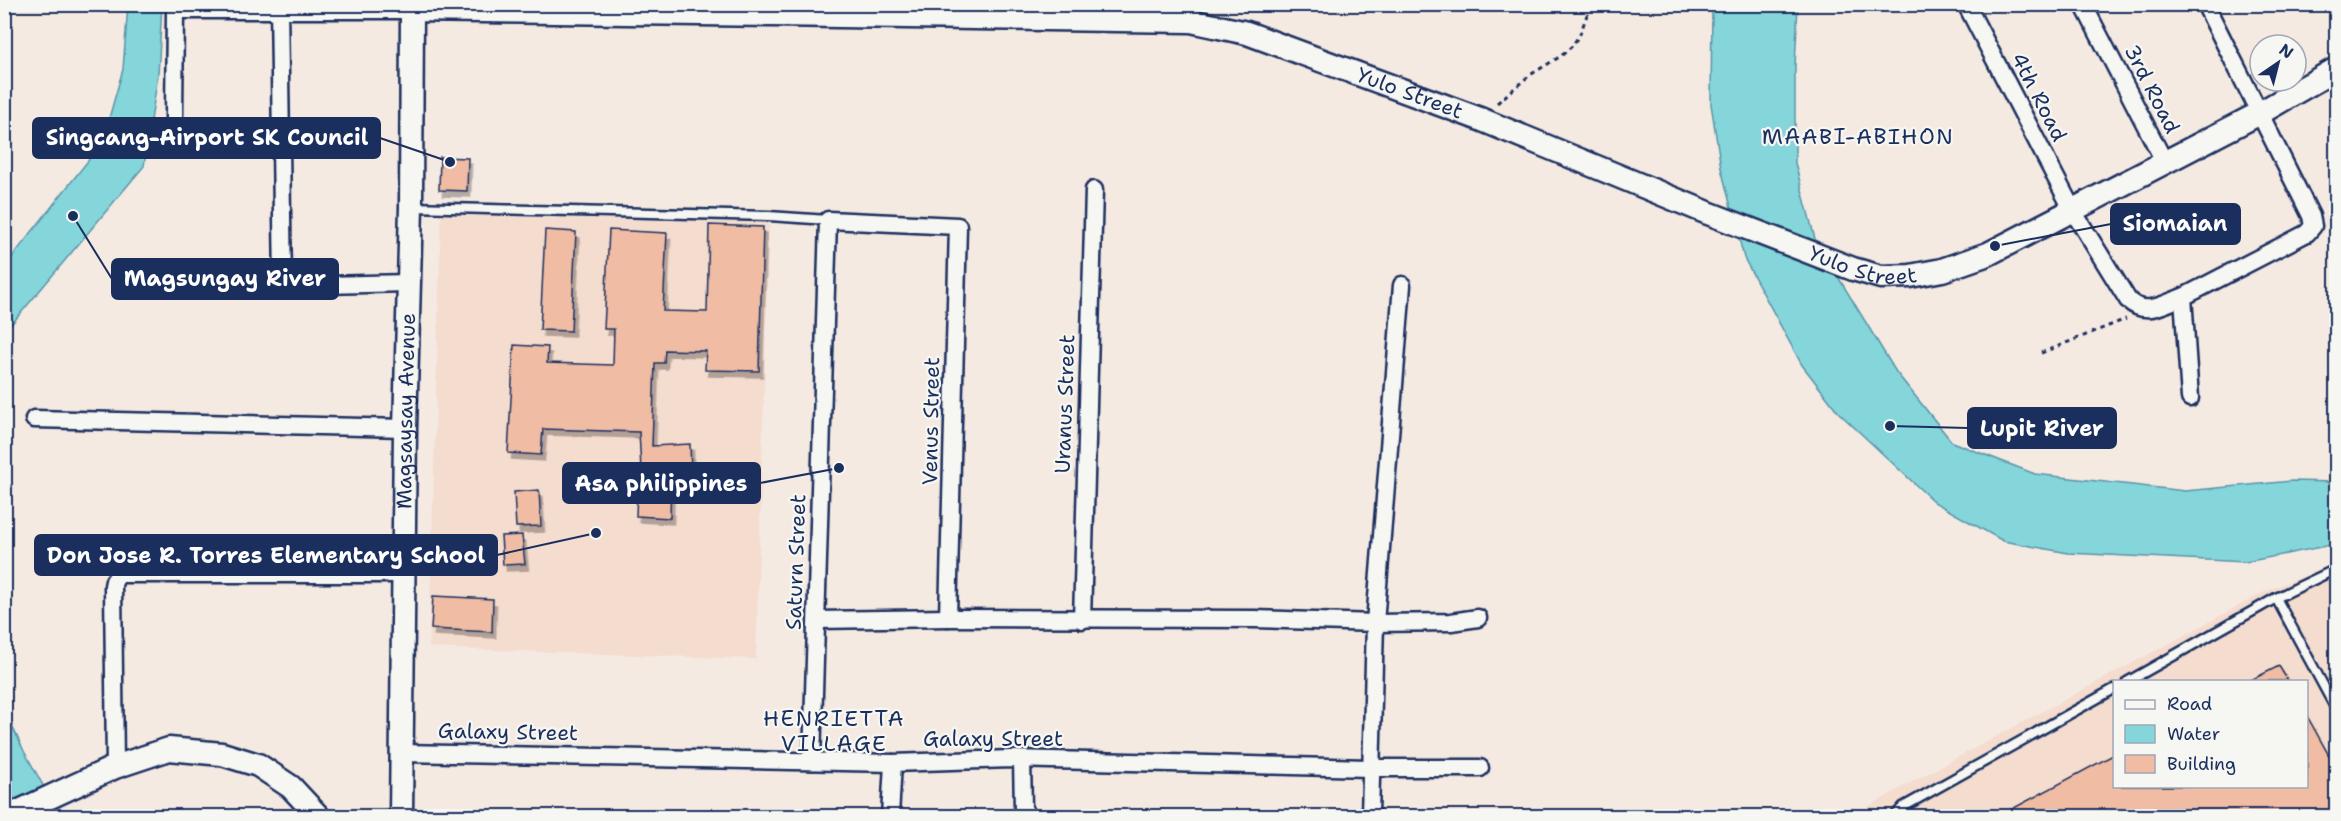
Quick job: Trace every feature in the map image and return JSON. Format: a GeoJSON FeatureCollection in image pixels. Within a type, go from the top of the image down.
{"type":"FeatureCollection","features":[{"type":"Feature","properties":{"kind":"street","name":"4th Road"},"geometry":{"type":"LineString","coordinates":[[1966,4],[2073,211],[2128,300],[2136,307],[2147,310]]}},
{"type":"Feature","properties":{"kind":"street","name":"3rd Road"},"geometry":{"type":"LineString","coordinates":[[2083,4],[2165,163]]}},
{"type":"Feature","properties":{"kind":"street"},"geometry":{"type":"LineString","coordinates":[[2147,310],[2183,297],[2307,233],[2313,225],[2312,216],[2205,4]]}},
{"type":"Feature","properties":{"kind":"street","name":"Yulo Street"},"geometry":{"type":"LineString","coordinates":[[411,7],[1191,21],[1247,33],[1480,119],[1725,220],[1853,269],[1881,277],[1910,276],[1942,270],[1988,254],[2260,113],[2337,69]]}},
{"type":"Feature","properties":{"kind":"street"},"geometry":{"type":"LineString","coordinates":[[174,118],[175,8],[411,7]]}},
{"type":"Feature","properties":{"kind":"street","name":"Magsaysay Avenue"},"geometry":{"type":"LineString","coordinates":[[401,816],[405,428],[411,207],[411,7]]}},
{"type":"Feature","properties":{"kind":"street"},"geometry":{"type":"LineString","coordinates":[[279,8],[283,286]]}},
{"type":"Feature","properties":{"kind":"street","name":"Uranus Street"},"geometry":{"type":"LineString","coordinates":[[1082,620],[1094,190]]}},
{"type":"Feature","properties":{"kind":"street","name":"Venus Street"},"geometry":{"type":"LineString","coordinates":[[828,220],[958,226],[948,618]]}},
{"type":"Feature","properties":{"kind":"street","name":"Saturn Street"},"geometry":{"type":"LineString","coordinates":[[812,761],[828,220]]}},
{"type":"Feature","properties":{"kind":"street"},"geometry":{"type":"LineString","coordinates":[[162,282],[283,286],[408,283]]}},
{"type":"Feature","properties":{"kind":"street"},"geometry":{"type":"LineString","coordinates":[[1370,816],[1369,768],[1375,623],[1402,285]]}},
{"type":"Feature","properties":{"kind":"street"},"geometry":{"type":"LineString","coordinates":[[2183,297],[2190,398]]}},
{"type":"Feature","properties":{"kind":"street"},"geometry":{"type":"LineString","coordinates":[[34,419],[405,428]]}},
{"type":"Feature","properties":{"kind":"street"},"geometry":{"type":"LineString","coordinates":[[115,767],[113,586],[119,574],[405,574]]}},
{"type":"Feature","properties":{"kind":"street"},"geometry":{"type":"LineString","coordinates":[[817,620],[1255,619],[1375,623],[1451,622],[1479,618]]}},
{"type":"Feature","properties":{"kind":"street"},"geometry":{"type":"LineString","coordinates":[[9,816],[115,767],[169,750],[222,754],[258,765],[291,788],[318,816]]}},
{"type":"Feature","properties":{"kind":"street","name":"Galaxy Street"},"geometry":{"type":"LineString","coordinates":[[401,753],[893,763],[1022,760],[1369,768],[1480,768]]}},
{"type":"Feature","properties":{"kind":"street"},"geometry":{"type":"LineString","coordinates":[[1022,760],[1023,809],[1028,816]]}},
{"type":"Feature","properties":{"kind":"street"},"geometry":{"type":"LineString","coordinates":[[890,816],[893,763]]}},
{"type":"Feature","properties":{"kind":"lane"},"geometry":{"type":"LineString","coordinates":[[411,207],[769,216],[828,220]]}},
{"type":"Feature","properties":{"kind":"lane"},"geometry":{"type":"LineString","coordinates":[[2129,680],[2276,598],[2337,569]]}},
{"type":"Feature","properties":{"kind":"lane"},"geometry":{"type":"LineString","coordinates":[[2276,598],[2337,709]]}},
{"type":"Feature","properties":{"kind":"lane"},"geometry":{"type":"LineString","coordinates":[[1895,816],[1903,807],[2113,690]]}},
{"type":"Feature","properties":{"kind":"lane"},"geometry":{"type":"LineString","coordinates":[[1903,807],[1909,816]]}},
{"type":"Feature","properties":{"kind":"path"},"geometry":{"type":"LineString","coordinates":[[1480,119],[1513,88],[1572,46],[1580,34],[1591,4]]}},
{"type":"Feature","properties":{"kind":"path"},"geometry":{"type":"LineString","coordinates":[[2041,353],[2147,310]]}},
{"type":"Feature","properties":{"kind":"shaded area"},"geometry":{"type":"Polygon","coordinates":[[[441,215],[769,223],[756,659],[429,648],[441,215]]]}},
{"type":"Feature","properties":{"kind":"shaded area"},"geometry":{"type":"Polygon","coordinates":[[[2336,564],[2336,816],[1852,816],[2268,590],[2336,564]]]}},
{"type":"Feature","properties":{"kind":"water"},"geometry":{"type":"Polygon","coordinates":[[[128,5],[162,5],[158,75],[144,166],[5,332],[5,266],[102,143],[123,69],[128,5]]]}},
{"type":"Feature","properties":{"kind":"water"},"geometry":{"type":"Polygon","coordinates":[[[1712,5],[1798,5],[1795,66],[1795,163],[1815,239],[1896,372],[1952,442],[2035,474],[2185,491],[2292,481],[2336,482],[2336,544],[2246,562],[2068,553],[2003,541],[1934,502],[1839,413],[1802,365],[1744,258],[1721,168],[1711,104],[1712,5]]]}},
{"type":"Feature","properties":{"kind":"water"},"geometry":{"type":"Polygon","coordinates":[[[4,709],[60,816],[26,816],[5,785],[4,709]]]}},
{"type":"Feature","properties":{"kind":"building"},"geometry":{"type":"Polygon","coordinates":[[[440,157],[468,158],[467,191],[439,190],[440,157]]]}},
{"type":"Feature","properties":{"kind":"building"},"geometry":{"type":"Polygon","coordinates":[[[709,225],[763,227],[759,371],[705,370],[706,351],[665,350],[664,363],[655,363],[652,446],[690,444],[691,474],[671,475],[670,518],[636,516],[637,488],[642,488],[639,432],[543,429],[541,455],[508,453],[514,345],[548,347],[547,363],[613,365],[614,329],[604,329],[609,230],[667,233],[663,311],[707,312],[709,225]]]}},
{"type":"Feature","properties":{"kind":"building"},"geometry":{"type":"Polygon","coordinates":[[[545,230],[576,232],[571,331],[540,330],[545,230]]]}},
{"type":"Feature","properties":{"kind":"building"},"geometry":{"type":"Polygon","coordinates":[[[539,490],[541,526],[516,527],[514,492],[539,490]]]}},
{"type":"Feature","properties":{"kind":"building"},"geometry":{"type":"Polygon","coordinates":[[[522,535],[525,564],[503,565],[501,536],[522,535]]]}},
{"type":"Feature","properties":{"kind":"building"},"geometry":{"type":"Polygon","coordinates":[[[433,596],[493,599],[492,632],[431,629],[433,596]]]}},
{"type":"Feature","properties":{"kind":"building"},"geometry":{"type":"Polygon","coordinates":[[[2279,666],[2287,680],[2251,680],[2279,666]]]}},
{"type":"Feature","properties":{"kind":"building"},"geometry":{"type":"Polygon","coordinates":[[[2308,718],[2337,770],[2337,816],[1999,816],[2113,755],[2113,788],[2308,788],[2308,718]]]}},
{"type":"Feature","properties":{"kind":"place","name":"Singcang-Airport SK Council"},"geometry":{"type":"Point","coordinates":[450,162]}},
{"type":"Feature","properties":{"kind":"place","name":"Magsungay River"},"geometry":{"type":"Point","coordinates":[73,216]}},
{"type":"Feature","properties":{"kind":"place","name":"Siomaian"},"geometry":{"type":"Point","coordinates":[1995,246]}},
{"type":"Feature","properties":{"kind":"place","name":"Lupit River"},"geometry":{"type":"Point","coordinates":[1890,426]}},
{"type":"Feature","properties":{"kind":"place","name":"Asa philippines"},"geometry":{"type":"Point","coordinates":[839,468]}},
{"type":"Feature","properties":{"kind":"place","name":"Don Jose R. Torres Elementary School"},"geometry":{"type":"Point","coordinates":[596,533]}},
{"type":"Feature","properties":{"kind":"district","name":"MAABI-ABIHON"},"geometry":{"type":"Point","coordinates":[1858,136]}},
{"type":"Feature","properties":{"kind":"district","name":"HENRIETTA VILLAGE"},"geometry":{"type":"Point","coordinates":[834,730]}}]}
